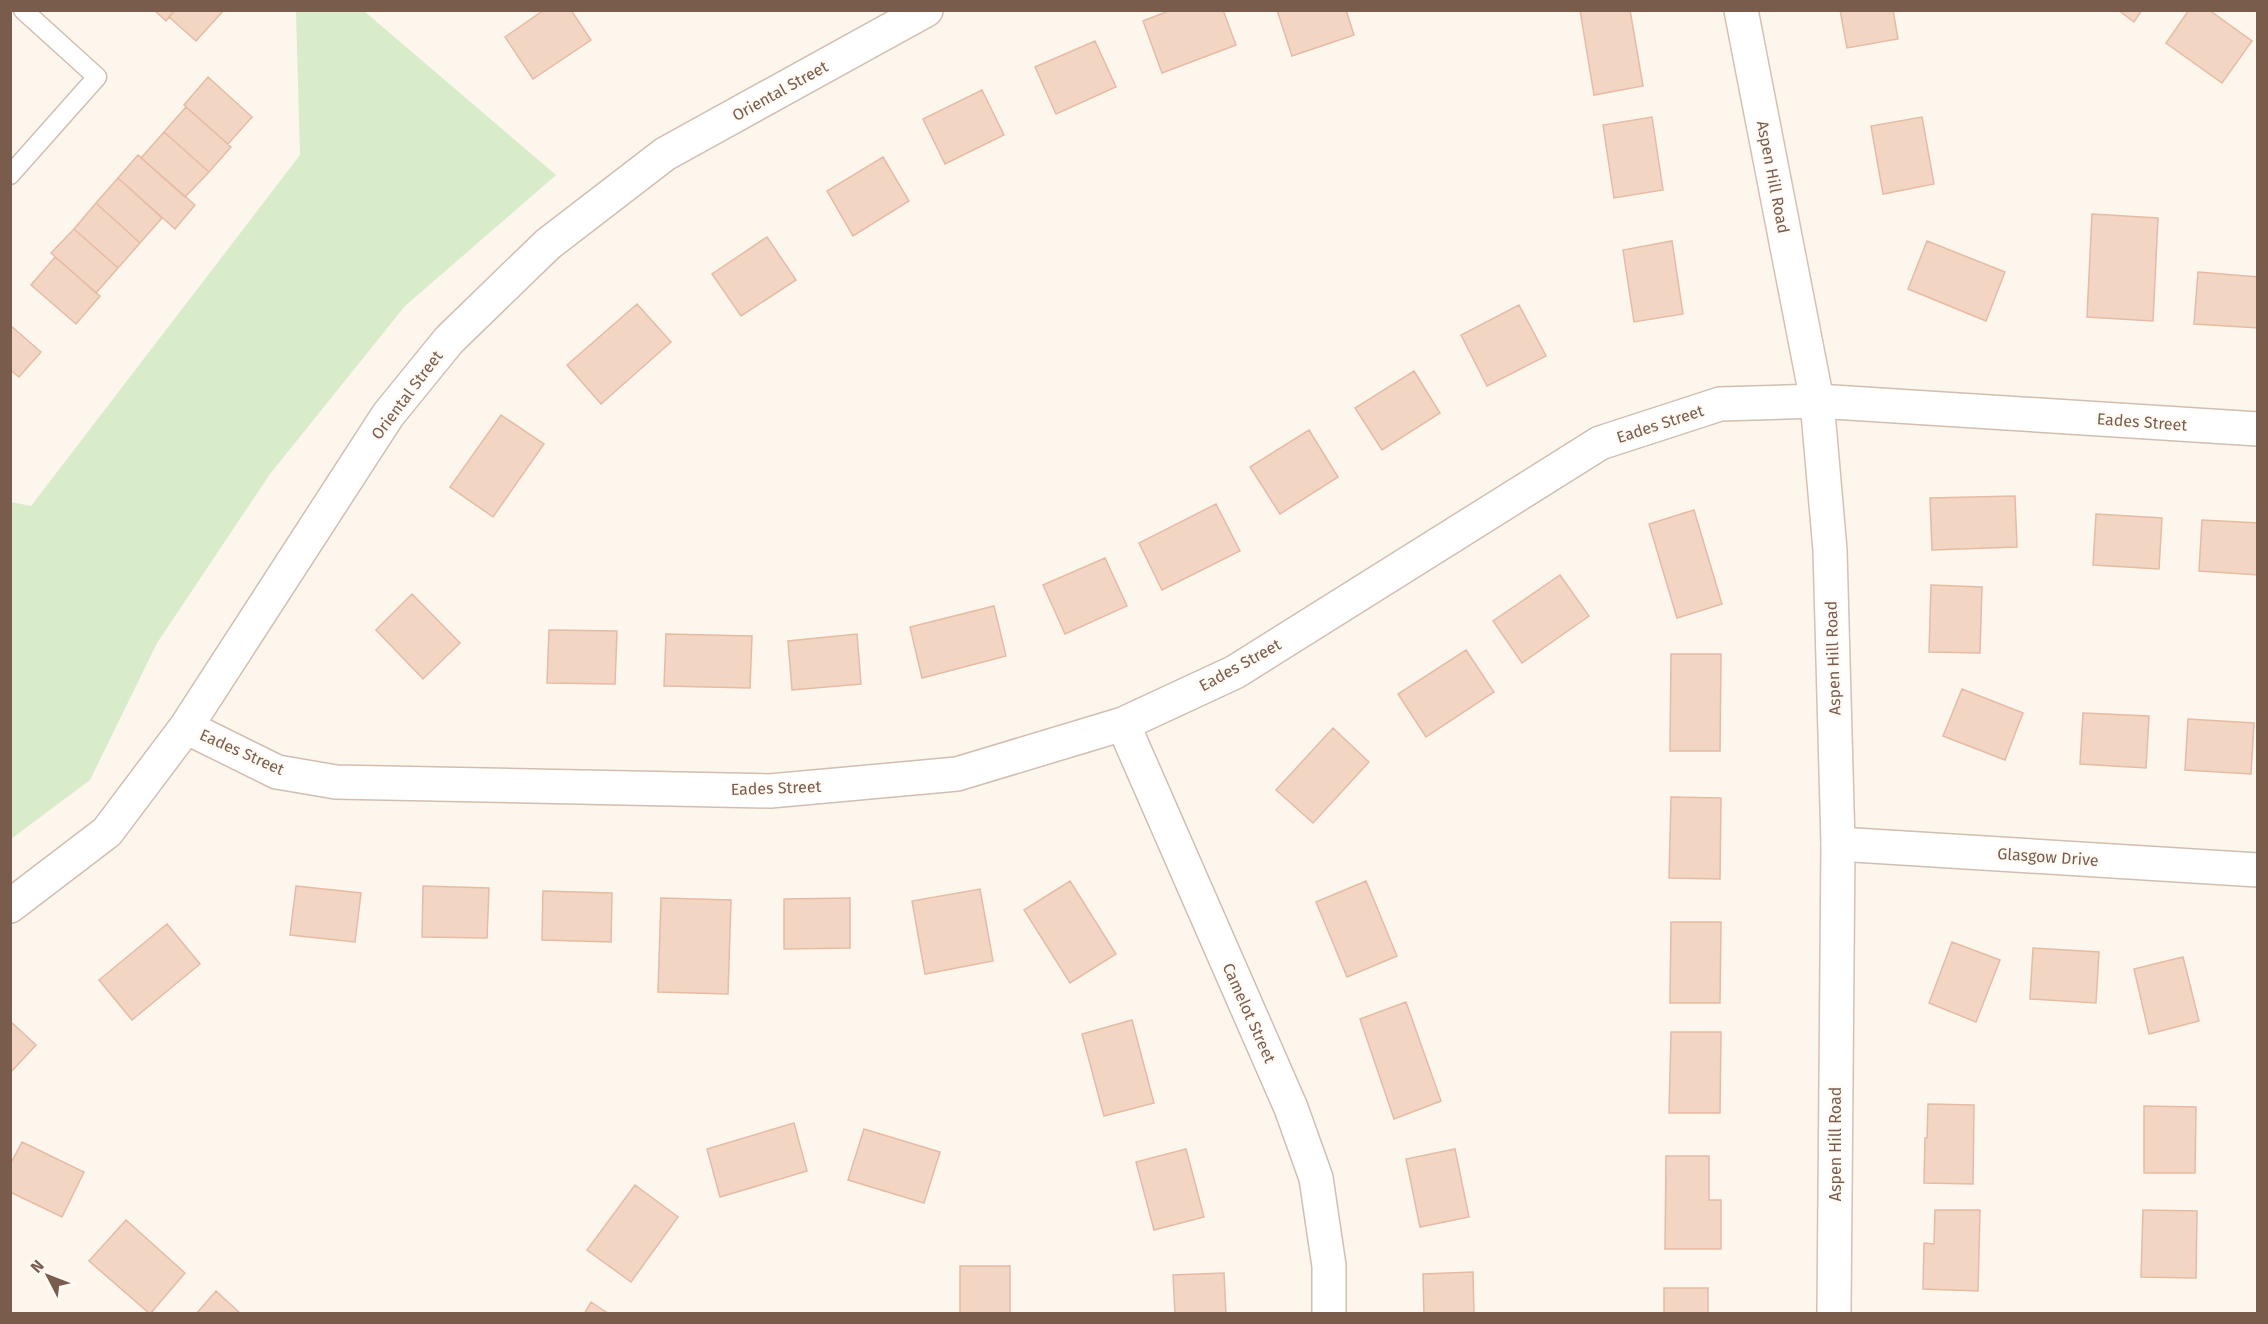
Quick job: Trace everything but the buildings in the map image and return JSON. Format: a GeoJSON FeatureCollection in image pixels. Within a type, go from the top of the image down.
{"type":"FeatureCollection","features":[{"type":"Feature","properties":{"kind":"street","name":"Oriental Street"},"geometry":{"type":"LineString","coordinates":[[10,906],[106,832],[186,727],[388,415],[449,340],[548,244],[665,154],[926,10]]}},
{"type":"Feature","properties":{"kind":"street","name":"Aspen Hill Road"},"geometry":{"type":"LineString","coordinates":[[1741,10],[1817,401],[1830,550],[1838,844],[1834,1314]]}},
{"type":"Feature","properties":{"kind":"street","name":"Eades Street"},"geometry":{"type":"LineString","coordinates":[[186,727],[277,772],[336,782],[770,791],[957,774],[1123,724],[1235,672],[1600,443],[1720,404],[1817,401],[2258,429]]}},
{"type":"Feature","properties":{"kind":"street","name":"Camelot Street"},"geometry":{"type":"LineString","coordinates":[[1123,724],[1291,1108],[1316,1178],[1329,1266],[1329,1314]]}},
{"type":"Feature","properties":{"kind":"street","name":"Glasgow Drive"},"geometry":{"type":"LineString","coordinates":[[1838,844],[2258,870]]}},
{"type":"Feature","properties":{"kind":"lane"},"geometry":{"type":"LineString","coordinates":[[10,175],[97,77],[23,10]]}},
{"type":"Feature","properties":{"kind":"green space"},"geometry":{"type":"Polygon","coordinates":[[[296,11],[364,11],[556,175],[405,306],[270,474],[157,643],[90,780],[11,839],[11,502],[31,506],[300,155],[296,11]]]}}]}
